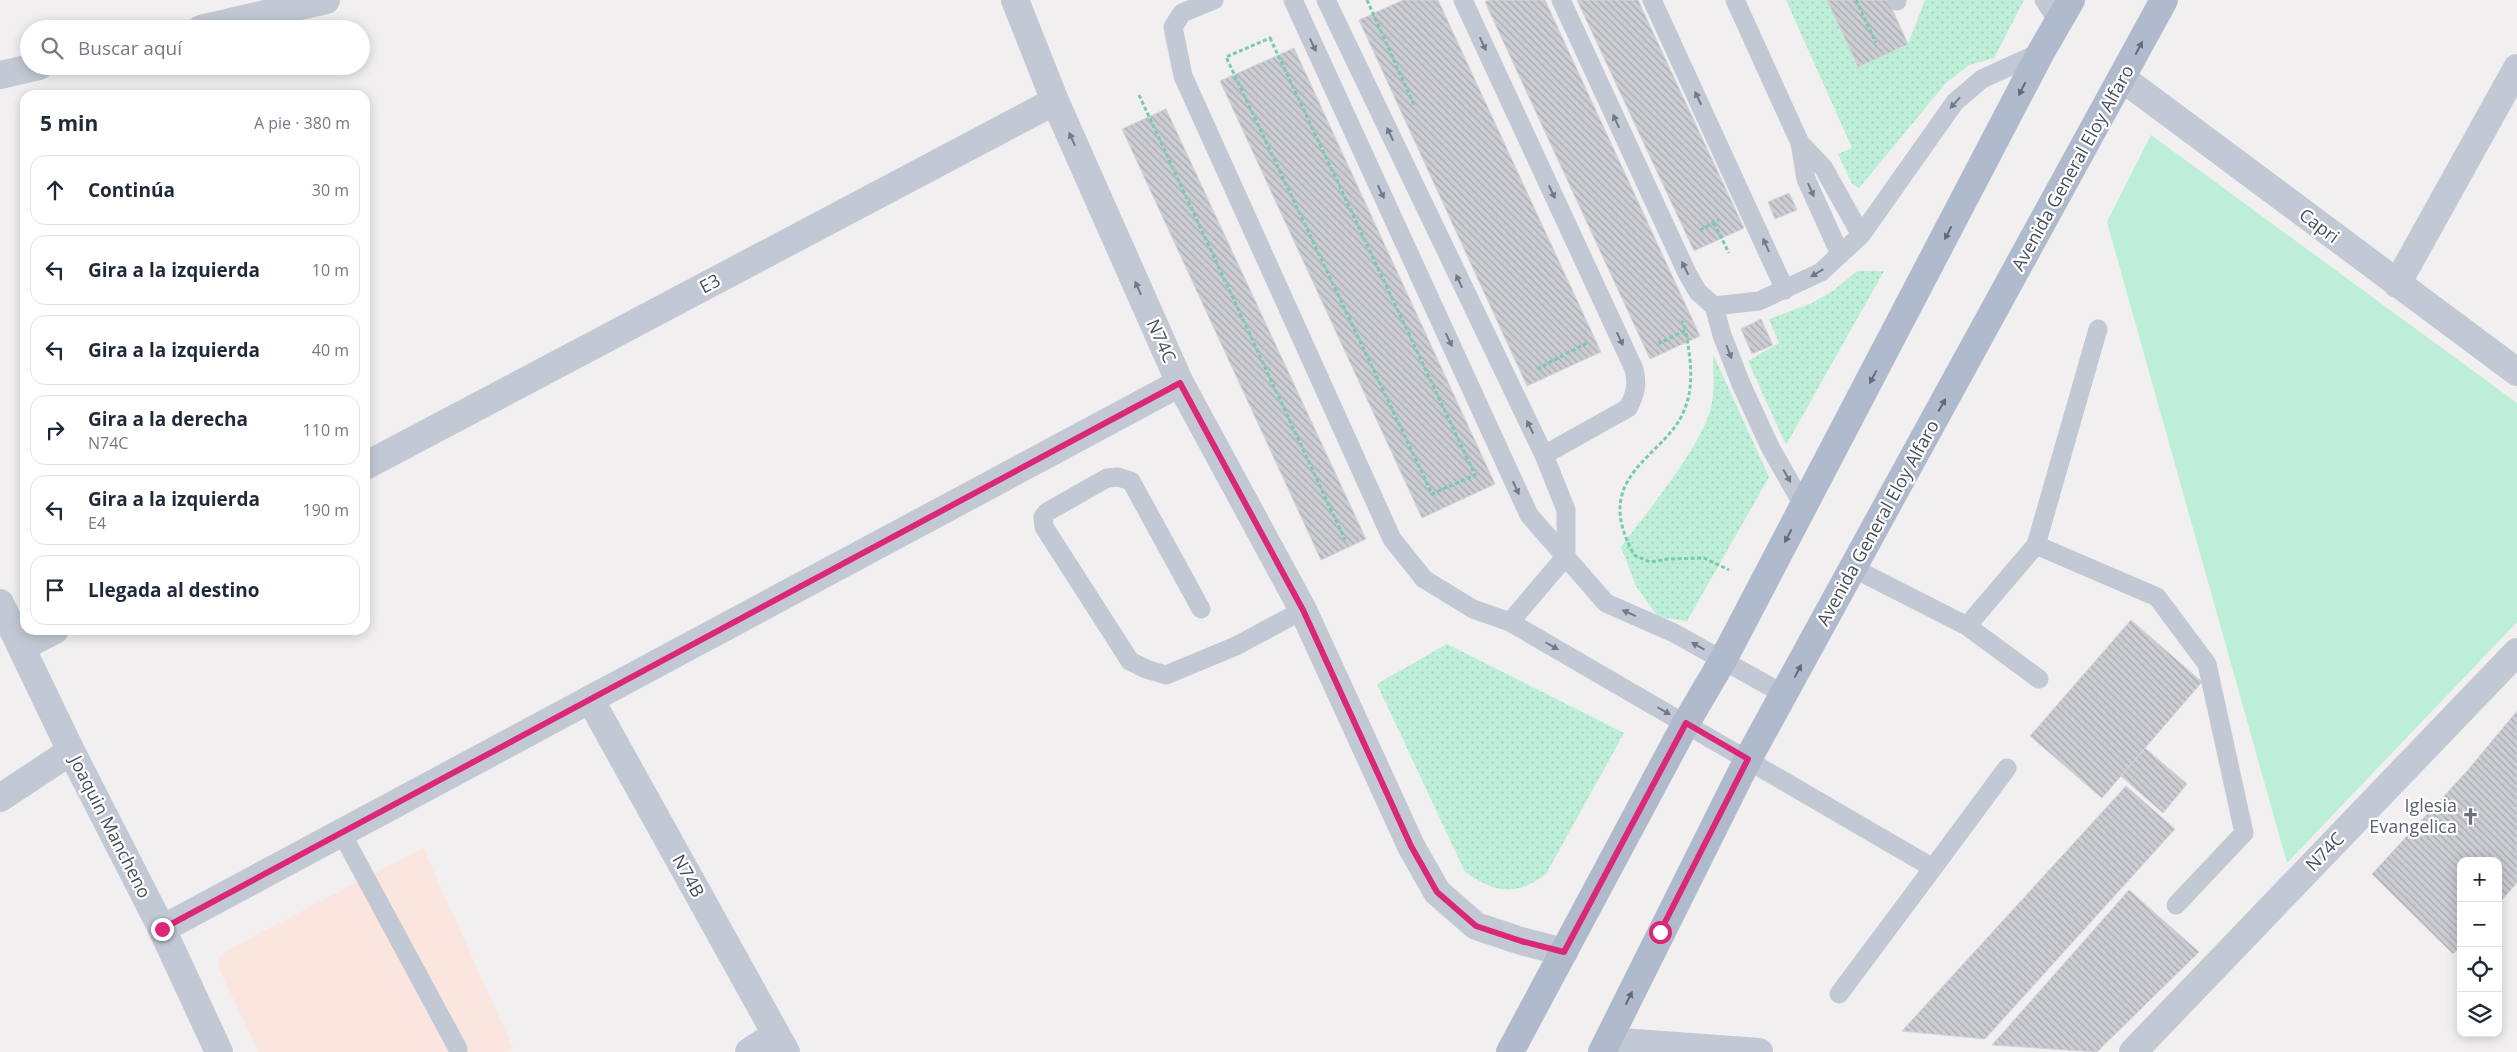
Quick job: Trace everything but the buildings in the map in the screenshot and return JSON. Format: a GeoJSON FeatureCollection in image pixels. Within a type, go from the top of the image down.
{"type":"FeatureCollection","features":[{"type":"Feature","properties":{"kind":"main road","name":"Avenida General Eloy Alfaro"},"geometry":{"type":"LineString","coordinates":[[1605,1047],[1748,759],[2164,0]]}},
{"type":"Feature","properties":{"kind":"main road"},"geometry":{"type":"LineString","coordinates":[[1510,1052],[1686,723],[1723,660],[2041,52],[2065,12]]}},
{"type":"Feature","properties":{"kind":"street"},"geometry":{"type":"LineString","coordinates":[[240,20],[326,0]]}},
{"type":"Feature","properties":{"kind":"street","name":"N74C"},"geometry":{"type":"LineString","coordinates":[[1015,0],[1055,101],[1180,383],[1303,610],[1411,846],[1437,892],[1476,926],[1521,941],[1564,952]]}},
{"type":"Feature","properties":{"kind":"street"},"geometry":{"type":"LineString","coordinates":[[2397,284],[2517,68]]}},
{"type":"Feature","properties":{"kind":"street"},"geometry":{"type":"LineString","coordinates":[[0,75],[20,70]]}},
{"type":"Feature","properties":{"kind":"street","name":"Capri"},"geometry":{"type":"LineString","coordinates":[[2122,78],[2517,372]]}},
{"type":"Feature","properties":{"kind":"street","name":"E3"},"geometry":{"type":"LineString","coordinates":[[370,463],[1055,101]]}},
{"type":"Feature","properties":{"kind":"street"},"geometry":{"type":"LineString","coordinates":[[162,929],[1180,383]]}},
{"type":"Feature","properties":{"kind":"street","name":"Joaquin Mancheno"},"geometry":{"type":"LineString","coordinates":[[0,603],[71,752],[162,929],[219,1052]]}},
{"type":"Feature","properties":{"kind":"street"},"geometry":{"type":"LineString","coordinates":[[22,647],[45,635]]}},
{"type":"Feature","properties":{"kind":"street","name":"N74C"},"geometry":{"type":"LineString","coordinates":[[2133,1052],[2517,652]]}},
{"type":"Feature","properties":{"kind":"street","name":"N74B"},"geometry":{"type":"LineString","coordinates":[[590,699],[781,1043]]}},
{"type":"Feature","properties":{"kind":"street"},"geometry":{"type":"LineString","coordinates":[[0,798],[71,752]]}},
{"type":"Feature","properties":{"kind":"street"},"geometry":{"type":"LineString","coordinates":[[749,1052],[781,1043]]}},
{"type":"Feature","properties":{"kind":"street"},"geometry":{"type":"LineString","coordinates":[[1605,1047],[1759,1052]]}},
{"type":"Feature","properties":{"kind":"lane"},"geometry":{"type":"LineString","coordinates":[[1214,0],[1182,13],[1173,28],[1183,76],[1392,539],[1424,579],[1473,609],[1510,622],[1933,868]]}},
{"type":"Feature","properties":{"kind":"lane"},"geometry":{"type":"LineString","coordinates":[[1293,0],[1529,515],[1606,603],[1674,633],[1784,695]]}},
{"type":"Feature","properties":{"kind":"lane"},"geometry":{"type":"LineString","coordinates":[[1326,0],[1544,455],[1566,510],[1566,556],[1510,622]]}},
{"type":"Feature","properties":{"kind":"lane"},"geometry":{"type":"LineString","coordinates":[[1463,0],[1630,361],[1637,381],[1635,394],[1628,408],[1544,455]]}},
{"type":"Feature","properties":{"kind":"lane"},"geometry":{"type":"LineString","coordinates":[[1561,0],[1688,273],[1698,292],[1714,306],[1722,335],[1741,384],[1770,447],[1804,506]]}},
{"type":"Feature","properties":{"kind":"lane"},"geometry":{"type":"LineString","coordinates":[[1652,0],[1785,290]]}},
{"type":"Feature","properties":{"kind":"lane"},"geometry":{"type":"LineString","coordinates":[[1735,0],[1800,143],[1806,179],[1840,254]]}},
{"type":"Feature","properties":{"kind":"lane"},"geometry":{"type":"LineString","coordinates":[[2044,0],[2065,12]]}},
{"type":"Feature","properties":{"kind":"lane"},"geometry":{"type":"LineString","coordinates":[[1714,306],[1759,301],[1821,272],[1862,235],[1955,102],[1982,79],[2041,52]]}},
{"type":"Feature","properties":{"kind":"lane"},"geometry":{"type":"LineString","coordinates":[[1800,143],[1823,167],[1862,235]]}},
{"type":"Feature","properties":{"kind":"lane"},"geometry":{"type":"LineString","coordinates":[[1967,626],[2036,545],[2098,329]]}},
{"type":"Feature","properties":{"kind":"lane"},"geometry":{"type":"LineString","coordinates":[[1201,609],[1130,481],[1118,477],[1107,478],[1047,512],[1043,517],[1044,527],[1130,661],[1146,669],[1166,675],[1236,646],[1303,610]]}},
{"type":"Feature","properties":{"kind":"lane"},"geometry":{"type":"LineString","coordinates":[[2036,545],[2158,597],[2208,664],[2244,833],[2176,905]]}},
{"type":"Feature","properties":{"kind":"lane"},"geometry":{"type":"LineString","coordinates":[[1853,568],[1967,626],[2038,679]]}},
{"type":"Feature","properties":{"kind":"lane"},"geometry":{"type":"LineString","coordinates":[[1839,994],[2007,768]]}},
{"type":"Feature","properties":{"kind":"lane"},"geometry":{"type":"LineString","coordinates":[[341,832],[458,1049]]}},
{"type":"Feature","properties":{"kind":"path"},"geometry":{"type":"LineString","coordinates":[[1367,0],[1416,108]]}},
{"type":"Feature","properties":{"kind":"path"},"geometry":{"type":"LineString","coordinates":[[1856,0],[1876,43]]}},
{"type":"Feature","properties":{"kind":"path"},"geometry":{"type":"LineString","coordinates":[[1270,38],[1476,475],[1432,494],[1226,57],[1270,38]]}},
{"type":"Feature","properties":{"kind":"path"},"geometry":{"type":"LineString","coordinates":[[1139,95],[1345,540]]}},
{"type":"Feature","properties":{"kind":"path"},"geometry":{"type":"LineString","coordinates":[[1714,222],[1729,253]]}},
{"type":"Feature","properties":{"kind":"path"},"geometry":{"type":"LineString","coordinates":[[1678,315],[1686,330],[1692,362],[1688,400],[1676,427],[1647,456],[1623,493],[1619,506],[1619,517],[1623,534],[1634,555],[1650,562],[1668,558],[1704,558],[1718,563],[1759,589]]}},
{"type":"Feature","properties":{"kind":"path"},"geometry":{"type":"LineString","coordinates":[[1656,334],[1660,343],[1686,330]]}},
{"type":"Feature","properties":{"kind":"path"},"geometry":{"type":"LineString","coordinates":[[1534,371],[1587,344],[1583,335]]}},
{"type":"Feature","properties":{"kind":"shaded area"},"geometry":{"type":"Polygon","coordinates":[[[423,848],[513,1048],[505,1052],[259,1052],[220,971],[219,958],[224,952],[423,848]]]}},
{"type":"Feature","properties":{"kind":"green space"},"geometry":{"type":"Polygon","coordinates":[[[1786,0],[1827,0],[1858,67],[1908,44],[1925,0],[2024,0],[1994,58],[1969,65],[1946,83],[1859,188],[1852,184],[1838,154],[1852,148],[1786,0]]]}},
{"type":"Feature","properties":{"kind":"green space"},"geometry":{"type":"Polygon","coordinates":[[[2151,135],[2517,403],[2517,622],[2287,863],[2107,222],[2151,135]]]}},
{"type":"Feature","properties":{"kind":"green space"},"geometry":{"type":"Polygon","coordinates":[[[1857,271],[1884,271],[1786,445],[1748,361],[1779,343],[1769,319],[1812,303],[1834,290],[1857,271]]]}},
{"type":"Feature","properties":{"kind":"green space"},"geometry":{"type":"Polygon","coordinates":[[[1713,354],[1769,477],[1687,621],[1658,617],[1636,586],[1621,547],[1685,461],[1705,424],[1711,408],[1713,395],[1713,354]]]}},
{"type":"Feature","properties":{"kind":"green space"},"geometry":{"type":"Polygon","coordinates":[[[1447,644],[1624,733],[1546,874],[1525,886],[1515,889],[1496,888],[1465,872],[1377,684],[1447,644]]]}},
{"type":"Feature","properties":{"kind":"place","name":"Iglesia Evangelica"},"geometry":{"type":"Point","coordinates":[2471,816]}},
{"type":"Feature","properties":{"kind":"route"},"geometry":{"type":"LineString","coordinates":[[162,929],[1180,383],[1303,610],[1411,846],[1437,892],[1476,926],[1521,941],[1564,952],[1686,723],[1748,759],[1660,932]]}}]}
